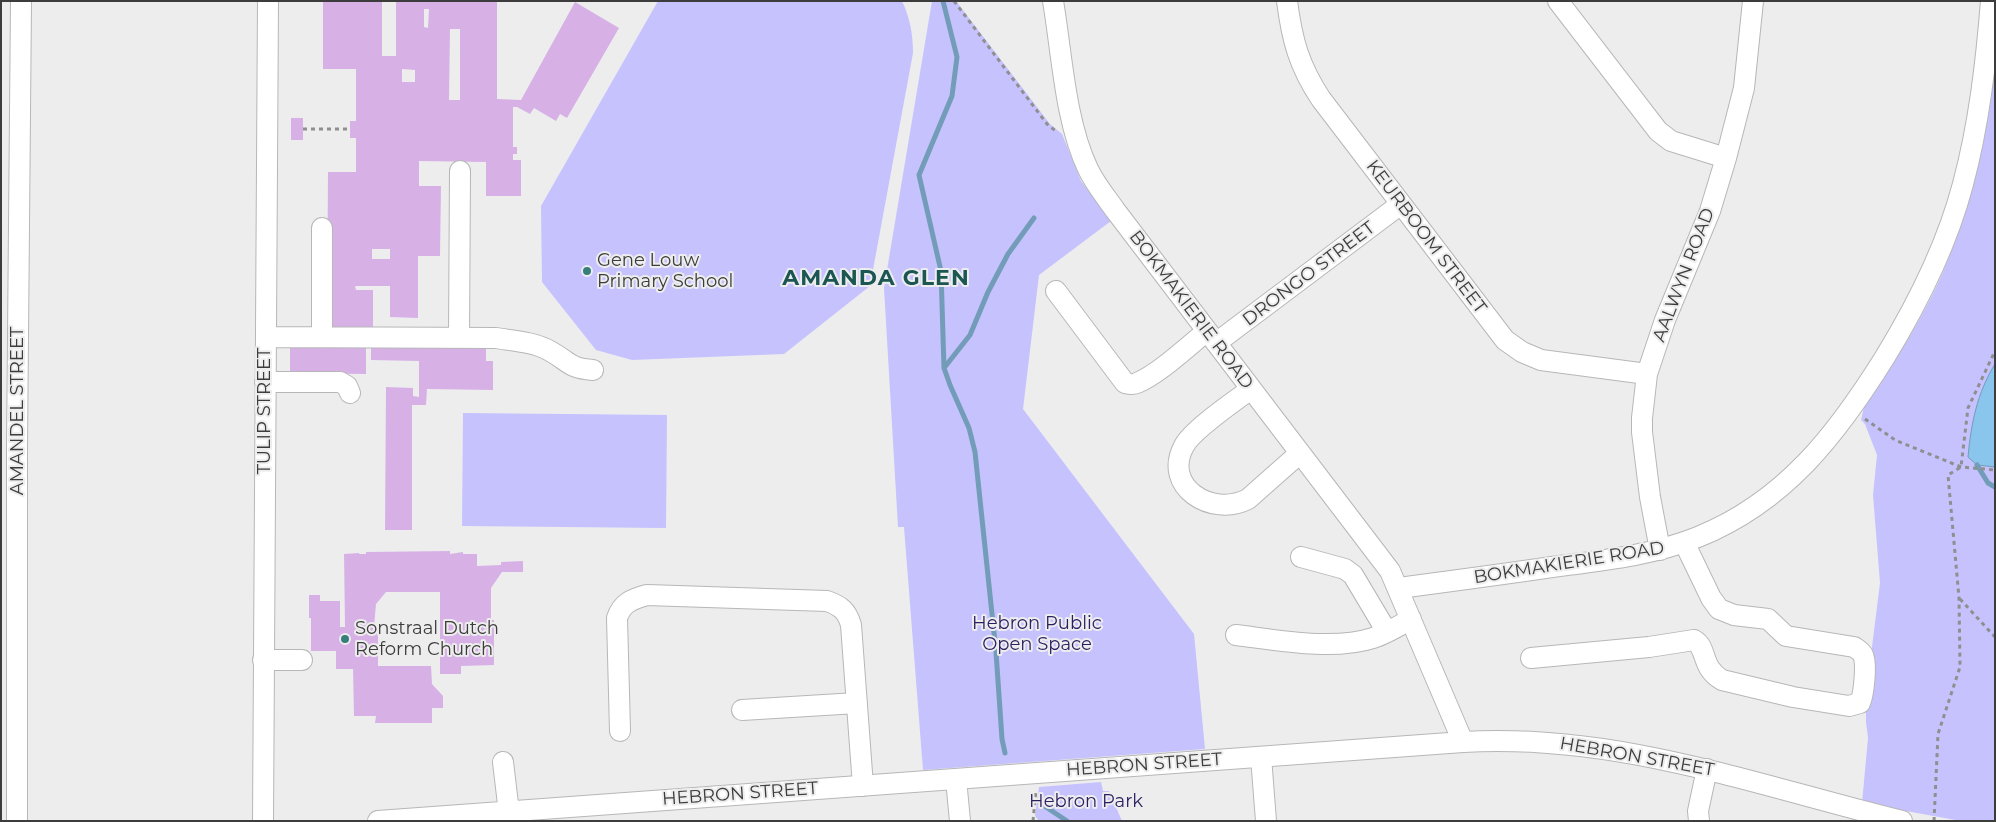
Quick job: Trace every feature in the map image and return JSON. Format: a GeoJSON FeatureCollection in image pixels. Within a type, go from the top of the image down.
{"type":"FeatureCollection","features":[{"type":"Feature","properties":{"kind":"street","name":"AMANDEL STREET"},"geometry":{"type":"LineString","coordinates":[[16,821],[21,1]]}},
{"type":"Feature","properties":{"kind":"street","name":"TULIP STREET"},"geometry":{"type":"LineString","coordinates":[[263,821],[268,1]]}},
{"type":"Feature","properties":{"kind":"street","name":"BOKMAKIERIE ROAD"},"geometry":{"type":"LineString","coordinates":[[1054,1],[1075,136],[1089,171],[1099,187],[1251,389],[1390,571],[1399,588],[1410,619],[1463,742]]}},
{"type":"Feature","properties":{"kind":"street","name":"KEURBOOM STREET"},"geometry":{"type":"LineString","coordinates":[[1287,1],[1294,46],[1308,79],[1498,332],[1514,347],[1541,360],[1647,374]]}},
{"type":"Feature","properties":{"kind":"street"},"geometry":{"type":"LineString","coordinates":[[1558,1],[1658,131],[1671,141],[1726,158]]}},
{"type":"Feature","properties":{"kind":"street","name":"AALWYN ROAD"},"geometry":{"type":"LineString","coordinates":[[1660,550],[1650,497],[1642,432],[1647,374],[1665,320],[1710,211],[1726,158],[1744,88],[1753,1]]}},
{"type":"Feature","properties":{"kind":"street","name":"BOKMAKIERIE ROAD"},"geometry":{"type":"LineString","coordinates":[[1399,588],[1660,550],[1684,542],[1738,517],[1776,491],[1813,458],[1852,409],[1896,340],[1933,267],[1951,221],[1967,169],[1979,110],[1985,74],[1991,1]]}},
{"type":"Feature","properties":{"kind":"street"},"geometry":{"type":"LineString","coordinates":[[459,338],[460,171]]}},
{"type":"Feature","properties":{"kind":"street","name":"DRONGO STREET"},"geometry":{"type":"LineString","coordinates":[[1056,291],[1125,383],[1130,385],[1136,384],[1212,337],[1401,204]]}},
{"type":"Feature","properties":{"kind":"street"},"geometry":{"type":"LineString","coordinates":[[322,228],[322,337]]}},
{"type":"Feature","properties":{"kind":"street"},"geometry":{"type":"LineString","coordinates":[[266,337],[496,338],[526,342],[550,351],[577,368],[593,370]]}},
{"type":"Feature","properties":{"kind":"street"},"geometry":{"type":"LineString","coordinates":[[266,382],[340,382],[347,386],[350,392]]}},
{"type":"Feature","properties":{"kind":"street"},"geometry":{"type":"LineString","coordinates":[[1251,389],[1192,436],[1183,447],[1180,454],[1179,470],[1189,491],[1202,500],[1218,505],[1241,502],[1248,499],[1300,453]]}},
{"type":"Feature","properties":{"kind":"street"},"geometry":{"type":"LineString","coordinates":[[1531,658],[1694,640],[1700,644],[1709,669],[1722,680],[1812,700],[1849,706],[1860,703],[1864,678],[1864,658],[1858,649],[1786,636],[1768,619],[1734,615],[1719,609],[1711,598],[1684,542]]}},
{"type":"Feature","properties":{"kind":"street"},"geometry":{"type":"LineString","coordinates":[[1301,557],[1345,569],[1353,575],[1387,632]]}},
{"type":"Feature","properties":{"kind":"street"},"geometry":{"type":"LineString","coordinates":[[620,731],[617,618],[620,609],[627,603],[647,595],[827,601],[837,604],[848,615],[851,625],[863,786]]}},
{"type":"Feature","properties":{"kind":"street"},"geometry":{"type":"LineString","coordinates":[[1236,635],[1312,644],[1363,641],[1387,632],[1410,619]]}},
{"type":"Feature","properties":{"kind":"street"},"geometry":{"type":"LineString","coordinates":[[263,660],[302,660]]}},
{"type":"Feature","properties":{"kind":"street"},"geometry":{"type":"LineString","coordinates":[[742,710],[857,703]]}},
{"type":"Feature","properties":{"kind":"street","name":"HEBRON STREET"},"geometry":{"type":"LineString","coordinates":[[378,821],[509,816],[863,786],[1507,740],[1613,749],[1707,769],[1824,802],[1902,821]]}},
{"type":"Feature","properties":{"kind":"street"},"geometry":{"type":"LineString","coordinates":[[1261,757],[1266,821]]}},
{"type":"Feature","properties":{"kind":"street"},"geometry":{"type":"LineString","coordinates":[[503,762],[509,816]]}},
{"type":"Feature","properties":{"kind":"street"},"geometry":{"type":"LineString","coordinates":[[1698,821],[1698,811],[1707,769]]}},
{"type":"Feature","properties":{"kind":"street"},"geometry":{"type":"LineString","coordinates":[[956,779],[960,821]]}},
{"type":"Feature","properties":{"kind":"path"},"geometry":{"type":"LineString","coordinates":[[954,1],[1047,124],[1064,137],[1075,136]]}},
{"type":"Feature","properties":{"kind":"path"},"geometry":{"type":"LineString","coordinates":[[303,129],[350,129]]}},
{"type":"Feature","properties":{"kind":"path"},"geometry":{"type":"LineString","coordinates":[[1961,467],[1968,408],[1995,350]]}},
{"type":"Feature","properties":{"kind":"path"},"geometry":{"type":"LineString","coordinates":[[1852,409],[1877,429],[1895,440],[1961,467],[1994,470]]}},
{"type":"Feature","properties":{"kind":"path"},"geometry":{"type":"LineString","coordinates":[[1934,821],[1938,734],[1960,667],[1959,598],[1948,475],[1961,467]]}},
{"type":"Feature","properties":{"kind":"path"},"geometry":{"type":"LineString","coordinates":[[1959,598],[1995,638]]}},
{"type":"Feature","properties":{"kind":"path"},"geometry":{"type":"LineString","coordinates":[[1033,821],[1037,785]]}},
{"type":"Feature","properties":{"kind":"green space"},"geometry":{"type":"Polygon","coordinates":[[[658,1],[902,1],[907,14],[912,33],[913,53],[870,286],[784,354],[632,360],[596,350],[542,282],[541,206],[658,1]]]}},
{"type":"Feature","properties":{"kind":"green space","name":"Hebron Public Open Space"},"geometry":{"type":"Polygon","coordinates":[[[932,1],[956,1],[1050,124],[1062,134],[1081,181],[1111,221],[1039,275],[1023,409],[1194,634],[1205,749],[923,770],[904,527],[898,527],[884,288],[932,1]]]}},
{"type":"Feature","properties":{"kind":"green space"},"geometry":{"type":"Polygon","coordinates":[[[1995,65],[1995,821],[1961,821],[1862,803],[1868,738],[1866,695],[1880,583],[1873,495],[1877,455],[1865,424],[1861,420],[1864,407],[1926,307],[1953,247],[1970,196],[1983,145],[1995,65]]]}},
{"type":"Feature","properties":{"kind":"green space"},"geometry":{"type":"Polygon","coordinates":[[[463,413],[667,415],[666,528],[462,526],[463,413]]]}},
{"type":"Feature","properties":{"kind":"green space","name":"Hebron Park"},"geometry":{"type":"Polygon","coordinates":[[[1101,782],[1103,791],[1109,791],[1122,821],[1039,821],[1035,816],[1039,787],[1101,782]]]}},
{"type":"Feature","properties":{"kind":"shaded area"},"geometry":{"type":"Polygon","coordinates":[[[1995,364],[1995,467],[1977,465],[1968,457],[1979,397],[1995,364]]]}},
{"type":"Feature","properties":{"kind":"building"},"geometry":{"type":"Polygon","coordinates":[[[323,1],[382,1],[382,56],[396,56],[396,1],[497,1],[497,99],[521,100],[575,2],[619,28],[567,118],[560,114],[556,121],[534,108],[530,114],[517,107],[513,107],[513,147],[517,147],[517,154],[513,154],[513,160],[521,160],[521,196],[486,196],[486,162],[419,161],[419,186],[441,186],[440,256],[418,256],[418,318],[390,317],[390,286],[355,286],[356,290],[373,290],[373,329],[327,329],[328,172],[356,172],[356,138],[350,138],[350,121],[356,121],[356,69],[323,69],[323,1]],[[424,9],[424,27],[428,28],[429,9],[424,9]],[[450,29],[449,100],[460,100],[460,29],[450,29]],[[402,69],[402,82],[415,82],[415,70],[402,69]],[[372,249],[372,259],[390,259],[390,249],[372,249]]]}},
{"type":"Feature","properties":{"kind":"building"},"geometry":{"type":"Polygon","coordinates":[[[291,118],[303,118],[303,140],[291,140],[291,118]]]}},
{"type":"Feature","properties":{"kind":"building"},"geometry":{"type":"Polygon","coordinates":[[[290,345],[366,345],[366,374],[290,373],[290,345]]]}},
{"type":"Feature","properties":{"kind":"building"},"geometry":{"type":"Polygon","coordinates":[[[371,345],[486,347],[486,361],[493,361],[493,390],[427,389],[426,405],[412,405],[412,530],[385,530],[386,387],[413,388],[413,396],[419,397],[419,361],[371,360],[371,345]]]}},
{"type":"Feature","properties":{"kind":"building","name":"Sonstraal Dutch Reform Church"},"geometry":{"type":"Polygon","coordinates":[[[450,551],[450,554],[463,552],[463,554],[477,554],[477,566],[501,565],[501,562],[523,561],[523,572],[502,572],[491,588],[491,620],[494,620],[494,665],[461,666],[461,674],[440,674],[440,592],[386,592],[376,604],[374,627],[378,627],[378,666],[431,666],[432,684],[443,696],[443,708],[432,708],[432,723],[375,723],[376,716],[354,716],[353,669],[336,669],[336,651],[311,651],[309,595],[320,595],[320,601],[340,601],[340,627],[345,627],[344,554],[450,551]]]}},
{"type":"Feature","properties":{"kind":"waterway"},"geometry":{"type":"LineString","coordinates":[[943,1],[957,57],[952,96],[919,175],[941,271],[944,368],[969,428],[975,452],[996,652],[1002,739],[1005,753]]}},
{"type":"Feature","properties":{"kind":"waterway"},"geometry":{"type":"LineString","coordinates":[[944,368],[970,335],[988,292],[1008,254],[1034,218]]}},
{"type":"Feature","properties":{"kind":"waterway"},"geometry":{"type":"LineString","coordinates":[[1977,465],[1988,483],[1995,487]]}},
{"type":"Feature","properties":{"kind":"waterway"},"geometry":{"type":"LineString","coordinates":[[1040,803],[1067,821]]}},
{"type":"Feature","properties":{"kind":"place","name":"Gene Louw Primary School"},"geometry":{"type":"Point","coordinates":[587,271]}},
{"type":"Feature","properties":{"kind":"place","name":"Sonstraal Dutch Reform Church"},"geometry":{"type":"Point","coordinates":[345,639]}},
{"type":"Feature","properties":{"kind":"district","name":"AMANDA GLEN"},"geometry":{"type":"Point","coordinates":[876,279]}}]}
